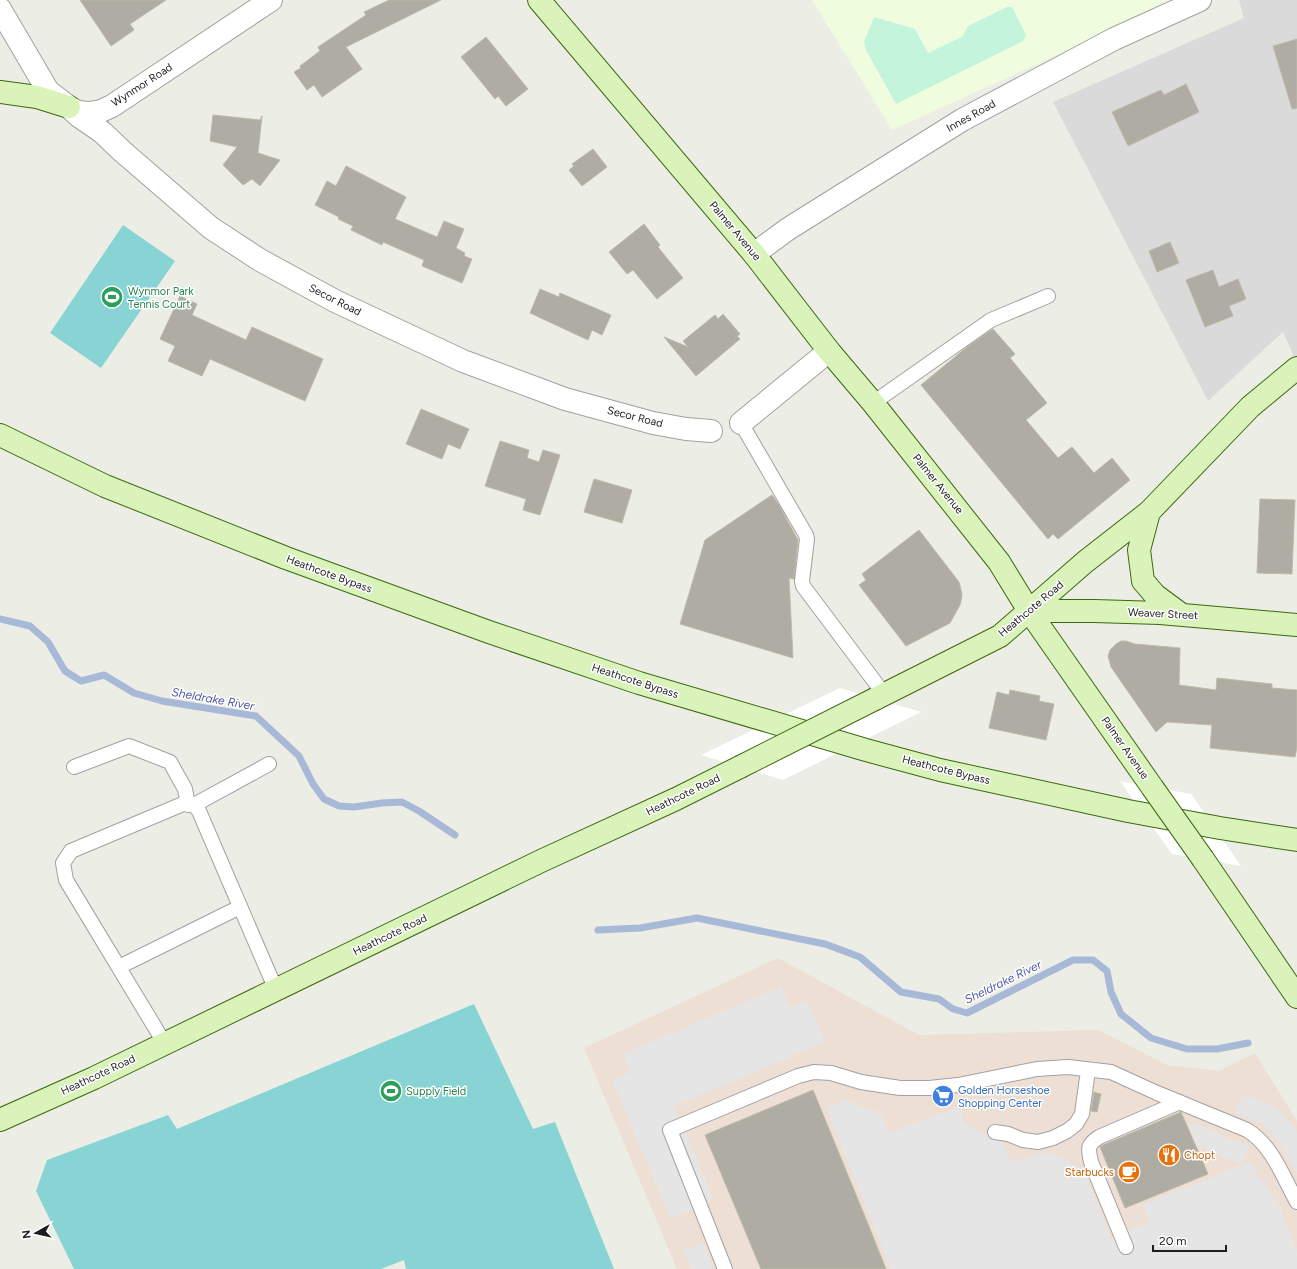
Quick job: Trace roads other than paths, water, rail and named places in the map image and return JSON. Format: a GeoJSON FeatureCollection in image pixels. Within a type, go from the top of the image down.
{"type":"FeatureCollection","features":[{"type":"Feature","properties":{"kind":"main road","name":"Palmer Avenue"},"geometry":{"type":"LineString","coordinates":[[539,0],[754,254],[829,351],[873,403],[999,562],[1029,611],[1203,859],[1297,997]]}},
{"type":"Feature","properties":{"kind":"main road","name":"Secor Road"},"geometry":{"type":"LineString","coordinates":[[0,92],[37,97],[69,107]]}},
{"type":"Feature","properties":{"kind":"main road","name":"Heathcote Road"},"geometry":{"type":"LineString","coordinates":[[0,1120],[94,1078],[534,865],[676,799],[1000,636],[1085,562],[1149,512],[1250,407],[1297,368]]}},
{"type":"Feature","properties":{"kind":"main road","name":"Heathcote Bypass"},"geometry":{"type":"LineString","coordinates":[[0,435],[105,486],[286,558],[489,632],[639,683],[866,750],[940,770],[1128,811],[1297,840]]}},
{"type":"Feature","properties":{"kind":"main road"},"geometry":{"type":"LineString","coordinates":[[1149,512],[1139,550],[1143,580],[1155,595],[1182,615]]}},
{"type":"Feature","properties":{"kind":"main road","name":"Weaver Street"},"geometry":{"type":"LineString","coordinates":[[1029,611],[1094,610],[1182,615],[1297,625]]}},
{"type":"Feature","properties":{"kind":"street","name":"Wynmor Road"},"geometry":{"type":"LineString","coordinates":[[0,9],[48,91],[78,112],[89,113],[101,111],[112,106],[271,0]]}},
{"type":"Feature","properties":{"kind":"street","name":"Innes Road"},"geometry":{"type":"LineString","coordinates":[[754,254],[788,229],[962,120],[1114,39],[1197,0]]}},
{"type":"Feature","properties":{"kind":"street","name":"Secor Road"},"geometry":{"type":"LineString","coordinates":[[69,107],[80,117],[102,132],[211,228],[260,260],[335,301],[463,361],[565,399],[653,423],[686,429],[711,431]]}},
{"type":"Feature","properties":{"kind":"street"},"geometry":{"type":"LineString","coordinates":[[741,423],[829,351]]}},
{"type":"Feature","properties":{"kind":"lane"},"geometry":{"type":"LineString","coordinates":[[873,403],[990,320],[1048,296]]}},
{"type":"Feature","properties":{"kind":"lane"},"geometry":{"type":"LineString","coordinates":[[741,423],[806,535],[802,581],[803,586],[880,696]]}},
{"type":"Feature","properties":{"kind":"lane"},"geometry":{"type":"LineString","coordinates":[[74,767],[129,746],[170,762],[185,789],[191,805]]}},
{"type":"Feature","properties":{"kind":"lane"},"geometry":{"type":"LineString","coordinates":[[191,805],[269,764]]}},
{"type":"Feature","properties":{"kind":"lane"},"geometry":{"type":"LineString","coordinates":[[165,1044],[66,880],[63,863],[71,851],[183,804],[191,805],[199,811],[276,990]]}},
{"type":"Feature","properties":{"kind":"lane"},"geometry":{"type":"LineString","coordinates":[[119,967],[240,907]]}},
{"type":"Feature","properties":{"kind":"lane"},"geometry":{"type":"LineString","coordinates":[[725,1269],[670,1130],[798,1076],[814,1072],[831,1073],[861,1082],[900,1088],[929,1088],[958,1085],[1037,1069],[1068,1068],[1111,1072],[1247,1130],[1257,1136],[1267,1147],[1297,1202]]}},
{"type":"Feature","properties":{"kind":"lane"},"geometry":{"type":"LineString","coordinates":[[994,1132],[1008,1134],[1023,1140],[1038,1142],[1053,1138],[1067,1131],[1076,1124],[1082,1114],[1088,1070]]}},
{"type":"Feature","properties":{"kind":"lane"},"geometry":{"type":"LineString","coordinates":[[1126,1247],[1091,1162],[1089,1150],[1091,1142],[1100,1136],[1180,1102]]}},
{"type":"Feature","properties":{"kind":"waterway","name":"Sheldrake River"},"geometry":{"type":"LineString","coordinates":[[0,619],[30,626],[48,642],[65,671],[81,681],[104,675],[134,693],[162,701],[256,716],[299,756],[313,784],[324,799],[339,806],[354,807],[402,802],[419,811],[455,835]]}},
{"type":"Feature","properties":{"kind":"waterway","name":"Sheldrake River"},"geometry":{"type":"LineString","coordinates":[[598,930],[640,928],[697,918],[825,944],[860,957],[901,992],[939,999],[953,1009],[967,1013],[1073,960],[1093,960],[1107,971],[1111,992],[1121,1014],[1151,1038],[1187,1049],[1217,1049],[1248,1043]]}},
{"type":"Feature","properties":{"kind":"place","name":"Wynmor Park Tennis Court"},"geometry":{"type":"Point","coordinates":[112,297]}},
{"type":"Feature","properties":{"kind":"place","name":"Supply Field"},"geometry":{"type":"Point","coordinates":[391,1091]}},
{"type":"Feature","properties":{"kind":"place","name":"Golden Horseshoe Shopping Center"},"geometry":{"type":"Point","coordinates":[943,1096]}},
{"type":"Feature","properties":{"kind":"place","name":"Chopt"},"geometry":{"type":"Point","coordinates":[1169,1155]}},
{"type":"Feature","properties":{"kind":"place","name":"Starbucks"},"geometry":{"type":"Point","coordinates":[1129,1172]}}]}
